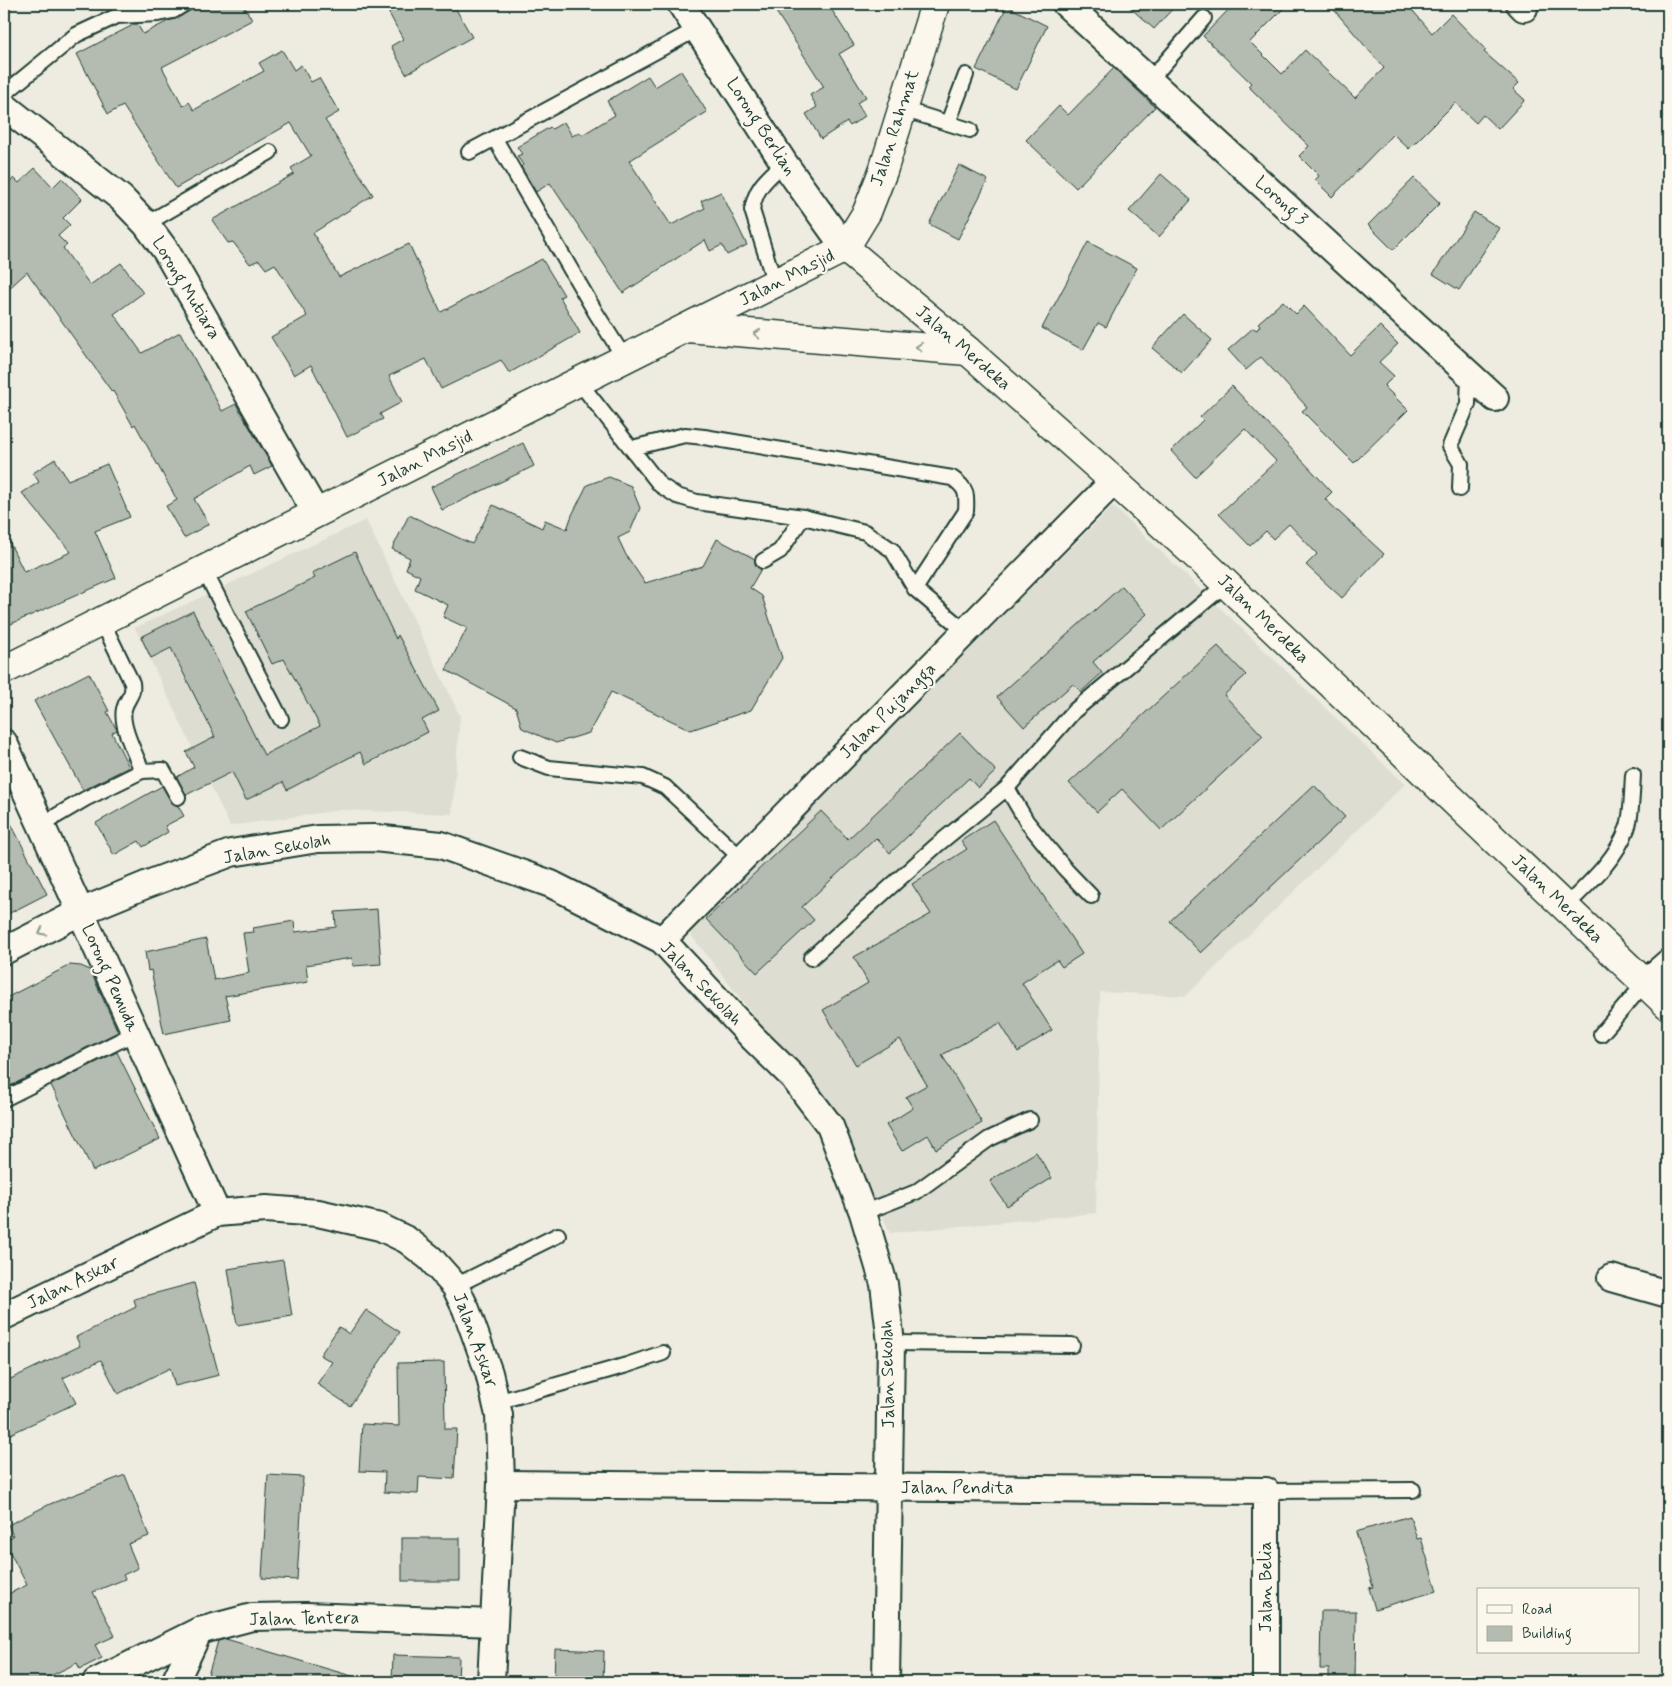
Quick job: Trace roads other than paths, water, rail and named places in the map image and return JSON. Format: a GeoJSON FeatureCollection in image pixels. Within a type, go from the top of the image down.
{"type":"FeatureCollection","features":[{"type":"Feature","properties":{"kind":"main road","name":"Jalan Rahmat"},"geometry":{"type":"LineString","coordinates":[[845,248],[867,212],[883,171],[935,4]]}},
{"type":"Feature","properties":{"kind":"main road","name":"Jalan Masjid"},"geometry":{"type":"LineString","coordinates":[[4,670],[845,248]]}},
{"type":"Feature","properties":{"kind":"main road","name":"Jalan Merdeka"},"geometry":{"type":"LineString","coordinates":[[845,248],[968,351],[1226,584],[1668,1005]]}},
{"type":"Feature","properties":{"kind":"main road"},"geometry":{"type":"LineString","coordinates":[[687,328],[968,351]]}},
{"type":"Feature","properties":{"kind":"street","name":"Lorong Berlian"},"geometry":{"type":"LineString","coordinates":[[681,4],[784,163],[845,248]]}},
{"type":"Feature","properties":{"kind":"street","name":"Lorong 3"},"geometry":{"type":"LineString","coordinates":[[1066,4],[1469,372],[1495,398]]}},
{"type":"Feature","properties":{"kind":"street","name":"Lorong Mutiara"},"geometry":{"type":"LineString","coordinates":[[4,106],[121,198],[146,224],[166,250],[316,513]]}},
{"type":"Feature","properties":{"kind":"street","name":"Jalan Pujangga"},"geometry":{"type":"LineString","coordinates":[[662,940],[1114,481]]}},
{"type":"Feature","properties":{"kind":"street","name":"Lorong Pemuda"},"geometry":{"type":"LineString","coordinates":[[4,743],[217,1213]]}},
{"type":"Feature","properties":{"kind":"street","name":"Jalan Sekolah"},"geometry":{"type":"LineString","coordinates":[[4,951],[80,912],[231,853],[318,839],[374,838],[441,845],[450,848],[551,884],[662,940],[753,1038],[793,1077],[830,1126],[863,1214],[884,1284],[891,1343],[886,1682]]}},
{"type":"Feature","properties":{"kind":"street"},"geometry":{"type":"LineString","coordinates":[[1645,983],[1668,963]]}},
{"type":"Feature","properties":{"kind":"street","name":"Jalan Askar"},"geometry":{"type":"LineString","coordinates":[[4,1316],[217,1213],[266,1209],[318,1213],[380,1226],[406,1240],[430,1258],[454,1286],[472,1327],[497,1402],[500,1424],[501,1484],[492,1682]]}},
{"type":"Feature","properties":{"kind":"street"},"geometry":{"type":"LineString","coordinates":[[1611,1278],[1668,1294]]}},
{"type":"Feature","properties":{"kind":"street","name":"Jalan Pendita"},"geometry":{"type":"LineString","coordinates":[[501,1484],[1266,1492]]}},
{"type":"Feature","properties":{"kind":"street","name":"Jalan Belia"},"geometry":{"type":"LineString","coordinates":[[1266,1492],[1266,1682]]}},
{"type":"Feature","properties":{"kind":"street","name":"Jalan Tentera"},"geometry":{"type":"LineString","coordinates":[[96,1682],[200,1631],[252,1617],[306,1616],[494,1622]]}},
{"type":"Feature","properties":{"kind":"street"},"geometry":{"type":"LineString","coordinates":[[175,1682],[200,1631]]}},
{"type":"Feature","properties":{"kind":"lane"},"geometry":{"type":"LineString","coordinates":[[4,94],[76,35],[117,16],[158,14],[173,11],[184,4]]}},
{"type":"Feature","properties":{"kind":"lane"},"geometry":{"type":"LineString","coordinates":[[1150,80],[1204,18]]}},
{"type":"Feature","properties":{"kind":"lane"},"geometry":{"type":"LineString","coordinates":[[469,152],[697,29]]}},
{"type":"Feature","properties":{"kind":"lane"},"geometry":{"type":"LineString","coordinates":[[948,123],[966,75]]}},
{"type":"Feature","properties":{"kind":"lane"},"geometry":{"type":"LineString","coordinates":[[902,109],[970,130]]}},
{"type":"Feature","properties":{"kind":"lane"},"geometry":{"type":"LineString","coordinates":[[495,139],[596,313],[625,359]]}},
{"type":"Feature","properties":{"kind":"lane"},"geometry":{"type":"LineString","coordinates":[[146,224],[270,152]]}},
{"type":"Feature","properties":{"kind":"lane"},"geometry":{"type":"LineString","coordinates":[[775,284],[752,210],[754,198],[760,185],[784,163]]}},
{"type":"Feature","properties":{"kind":"lane"},"geometry":{"type":"LineString","coordinates":[[1460,489],[1461,464],[1450,446],[1468,404],[1469,372]]}},
{"type":"Feature","properties":{"kind":"lane"},"geometry":{"type":"LineString","coordinates":[[579,382],[660,484],[677,496],[697,502],[803,517],[865,532],[892,550],[915,589],[966,632]]}},
{"type":"Feature","properties":{"kind":"lane"},"geometry":{"type":"LineString","coordinates":[[632,448],[685,435],[952,478],[962,485],[967,498],[966,512],[915,589]]}},
{"type":"Feature","properties":{"kind":"lane"},"geometry":{"type":"LineString","coordinates":[[764,561],[780,551],[803,517]]}},
{"type":"Feature","properties":{"kind":"lane"},"geometry":{"type":"LineString","coordinates":[[204,570],[280,719]]}},
{"type":"Feature","properties":{"kind":"lane"},"geometry":{"type":"LineString","coordinates":[[811,958],[937,845],[1007,788],[1074,711],[1226,584]]}},
{"type":"Feature","properties":{"kind":"lane"},"geometry":{"type":"LineString","coordinates":[[102,621],[132,683],[133,691],[124,709],[125,726],[142,771]]}},
{"type":"Feature","properties":{"kind":"lane"},"geometry":{"type":"LineString","coordinates":[[520,757],[549,768],[643,777],[666,787],[742,859]]}},
{"type":"Feature","properties":{"kind":"lane"},"geometry":{"type":"LineString","coordinates":[[41,825],[85,799],[142,771],[163,770],[178,797]]}},
{"type":"Feature","properties":{"kind":"lane"},"geometry":{"type":"LineString","coordinates":[[1565,906],[1604,868],[1616,850],[1628,827],[1634,775]]}},
{"type":"Feature","properties":{"kind":"lane"},"geometry":{"type":"LineString","coordinates":[[1007,788],[1027,822],[1066,870],[1091,896]]}},
{"type":"Feature","properties":{"kind":"lane"},"geometry":{"type":"LineString","coordinates":[[1601,1034],[1645,983]]}},
{"type":"Feature","properties":{"kind":"lane"},"geometry":{"type":"LineString","coordinates":[[4,1100],[135,1033]]}},
{"type":"Feature","properties":{"kind":"lane"},"geometry":{"type":"LineString","coordinates":[[863,1214],[916,1192],[989,1138],[1030,1120]]}},
{"type":"Feature","properties":{"kind":"lane"},"geometry":{"type":"LineString","coordinates":[[454,1286],[558,1235]]}},
{"type":"Feature","properties":{"kind":"lane"},"geometry":{"type":"LineString","coordinates":[[891,1343],[1072,1344]]}},
{"type":"Feature","properties":{"kind":"lane"},"geometry":{"type":"LineString","coordinates":[[497,1402],[663,1353]]}},
{"type":"Feature","properties":{"kind":"lane","name":"Jalan Pendita"},"geometry":{"type":"LineString","coordinates":[[1266,1492],[1413,1490]]}}]}
